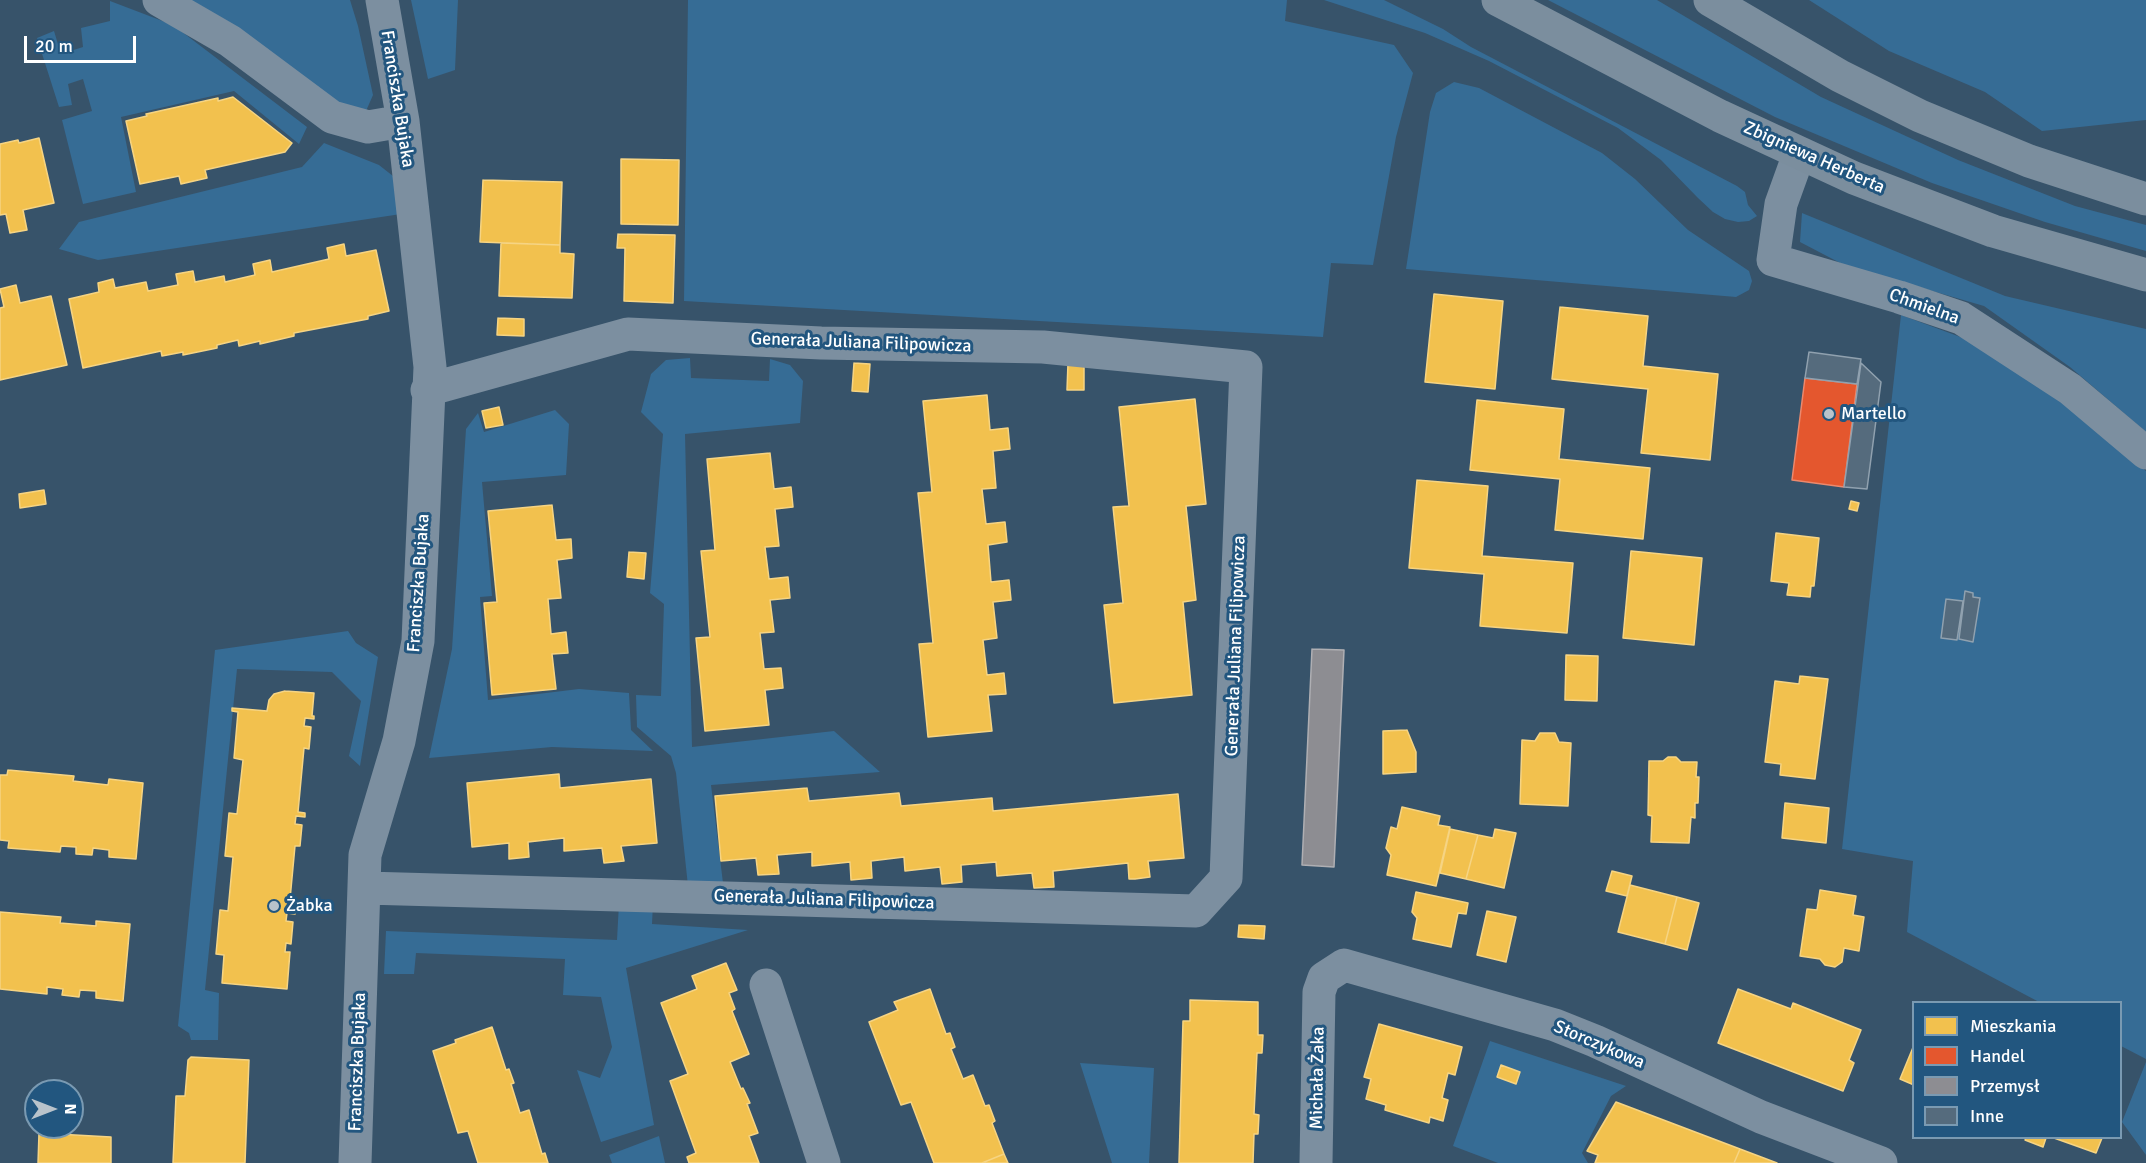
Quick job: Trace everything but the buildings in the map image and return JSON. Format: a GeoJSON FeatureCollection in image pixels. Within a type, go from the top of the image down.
{"type":"FeatureCollection","features":[{"type":"Feature","properties":{"kind":"main road","name":"Zbigniewa Herberta"},"geometry":{"type":"LineString","coordinates":[[1498,0],[1720,116],[1799,154],[1899,196],[1993,231],[2146,275]]}},
{"type":"Feature","properties":{"kind":"main road"},"geometry":{"type":"LineString","coordinates":[[1710,0],[1840,76],[1920,116],[2029,161],[2146,199]]}},
{"type":"Feature","properties":{"kind":"street"},"geometry":{"type":"LineString","coordinates":[[159,0],[230,41],[332,117],[368,127],[403,121]]}},
{"type":"Feature","properties":{"kind":"street","name":"Franciszka Bujaka"},"geometry":{"type":"LineString","coordinates":[[355,1163],[365,855],[399,741],[418,641],[427,390],[430,367],[403,121],[382,0]]}},
{"type":"Feature","properties":{"kind":"street","name":"Chmielna"},"geometry":{"type":"LineString","coordinates":[[1799,154],[1781,204],[1773,260],[1961,318],[2070,388],[2146,453]]}},
{"type":"Feature","properties":{"kind":"street","name":"Generała Juliana Filipowicza"},"geometry":{"type":"LineString","coordinates":[[365,888],[1196,911],[1226,878],[1246,367],[1043,347],[820,343],[628,334],[427,390]]}},
{"type":"Feature","properties":{"kind":"street","name":"Storczykowa"},"geometry":{"type":"LineString","coordinates":[[1319,992],[1324,978],[1344,966],[1555,1025],[1761,1117],[1881,1163]]}},
{"type":"Feature","properties":{"kind":"street"},"geometry":{"type":"LineString","coordinates":[[766,985],[824,1163]]}},
{"type":"Feature","properties":{"kind":"street","name":"Michała Żaka"},"geometry":{"type":"LineString","coordinates":[[1316,1163],[1319,992]]}},
{"type":"Feature","properties":{"kind":"shaded area"},"geometry":{"type":"Polygon","coordinates":[[[190,0],[350,0],[373,95],[366,111],[344,106],[190,0]]]}},
{"type":"Feature","properties":{"kind":"shaded area"},"geometry":{"type":"Polygon","coordinates":[[[411,0],[458,0],[455,70],[428,79],[411,0]]]}},
{"type":"Feature","properties":{"kind":"shaded area"},"geometry":{"type":"Polygon","coordinates":[[[688,0],[1287,0],[1285,21],[1394,45],[1413,73],[1396,137],[1373,265],[1331,263],[1323,337],[684,301],[688,0]]]}},
{"type":"Feature","properties":{"kind":"shaded area"},"geometry":{"type":"Polygon","coordinates":[[[1324,0],[1384,0],[1443,29],[1471,47],[1737,186],[1745,192],[1748,205],[1757,216],[1749,221],[1738,222],[1725,219],[1713,212],[1661,160],[1618,128],[1489,61],[1425,33],[1324,0]]]}},
{"type":"Feature","properties":{"kind":"shaded area"},"geometry":{"type":"Polygon","coordinates":[[[1548,0],[1657,0],[1821,97],[1958,160],[2075,206],[2146,225],[2146,251],[2045,222],[1932,183],[1775,117],[1548,0]]]}},
{"type":"Feature","properties":{"kind":"shaded area"},"geometry":{"type":"Polygon","coordinates":[[[1809,0],[2146,0],[2146,120],[2042,131],[1985,92],[1889,51],[1809,0]]]}},
{"type":"Feature","properties":{"kind":"shaded area"},"geometry":{"type":"Polygon","coordinates":[[[110,1],[173,25],[307,127],[299,144],[234,91],[121,117],[136,192],[83,204],[62,120],[92,111],[83,79],[68,84],[72,105],[59,107],[37,38],[54,31],[61,54],[83,47],[81,28],[110,21],[110,1]]]}},
{"type":"Feature","properties":{"kind":"shaded area"},"geometry":{"type":"Polygon","coordinates":[[[1454,82],[1479,88],[1602,153],[1635,179],[1688,230],[1749,271],[1752,281],[1749,290],[1736,297],[1406,269],[1430,112],[1436,93],[1454,82]]]}},
{"type":"Feature","properties":{"kind":"shaded area"},"geometry":{"type":"Polygon","coordinates":[[[324,143],[379,165],[398,180],[401,214],[98,260],[59,249],[79,222],[302,167],[324,143]]]}},
{"type":"Feature","properties":{"kind":"shaded area"},"geometry":{"type":"Polygon","coordinates":[[[1802,213],[2005,296],[2146,329],[2146,432],[2070,367],[1984,306],[1846,266],[1800,242],[1802,213]]]}},
{"type":"Feature","properties":{"kind":"shaded area"},"geometry":{"type":"Polygon","coordinates":[[[1901,315],[1990,348],[2075,412],[2146,471],[2146,1059],[2122,1047],[2122,1001],[2037,1001],[1907,932],[1913,861],[1842,849],[1901,315]]]}},
{"type":"Feature","properties":{"kind":"shaded area"},"geometry":{"type":"Polygon","coordinates":[[[690,358],[691,378],[769,381],[770,359],[790,365],[803,381],[800,423],[685,434],[692,747],[834,731],[880,772],[711,785],[723,883],[688,886],[676,773],[671,756],[637,727],[636,695],[661,696],[664,604],[650,593],[663,434],[641,412],[651,374],[666,360],[690,358]]]}},
{"type":"Feature","properties":{"kind":"shaded area"},"geometry":{"type":"Polygon","coordinates":[[[555,410],[569,424],[566,475],[482,482],[492,596],[480,597],[488,700],[579,689],[629,693],[631,730],[653,751],[552,747],[429,758],[452,649],[466,429],[478,413],[484,432],[555,410]]]}},
{"type":"Feature","properties":{"kind":"shaded area"},"geometry":{"type":"Polygon","coordinates":[[[348,631],[356,643],[378,657],[360,766],[349,756],[361,701],[332,672],[237,669],[205,990],[219,993],[218,1040],[191,1040],[189,1033],[178,1026],[215,650],[348,631]]]}},
{"type":"Feature","properties":{"kind":"shaded area"},"geometry":{"type":"Polygon","coordinates":[[[619,903],[653,904],[652,924],[748,930],[626,968],[654,1125],[601,1142],[577,1070],[600,1078],[612,1047],[601,997],[563,995],[565,959],[416,953],[414,974],[384,974],[386,931],[617,940],[619,903]]]}},
{"type":"Feature","properties":{"kind":"shaded area"},"geometry":{"type":"Polygon","coordinates":[[[1490,1041],[1626,1086],[1611,1096],[1582,1153],[1588,1163],[1498,1163],[1453,1146],[1490,1041]]]}},
{"type":"Feature","properties":{"kind":"shaded area"},"geometry":{"type":"Polygon","coordinates":[[[2146,1062],[2146,1155],[2122,1122],[2146,1062]]]}},
{"type":"Feature","properties":{"kind":"shaded area"},"geometry":{"type":"Polygon","coordinates":[[[1080,1063],[1154,1068],[1149,1163],[1112,1163],[1080,1063]]]}},
{"type":"Feature","properties":{"kind":"shaded area"},"geometry":{"type":"Polygon","coordinates":[[[659,1136],[665,1163],[612,1163],[609,1155],[659,1136]]]}},
{"type":"Feature","properties":{"kind":"place","name":"Martello"},"geometry":{"type":"Point","coordinates":[1829,414]}},
{"type":"Feature","properties":{"kind":"place","name":"Żabka"},"geometry":{"type":"Point","coordinates":[274,906]}}]}
